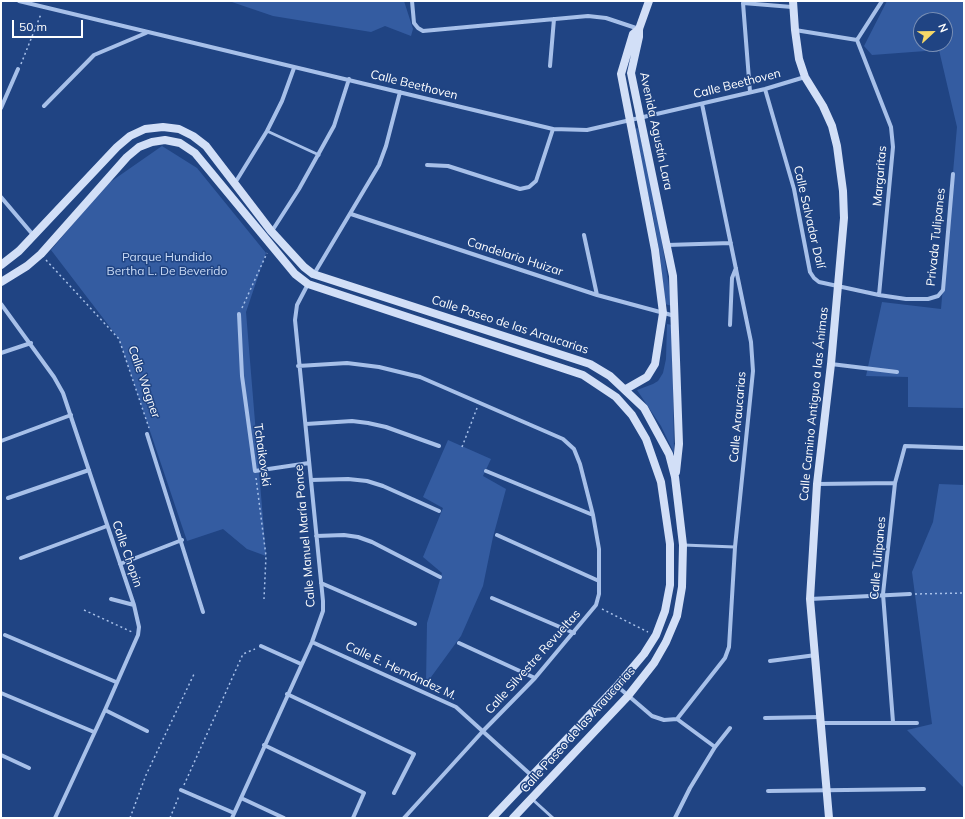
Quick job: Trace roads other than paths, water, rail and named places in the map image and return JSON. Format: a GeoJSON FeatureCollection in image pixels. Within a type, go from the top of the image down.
{"type":"FeatureCollection","features":[{"type":"Feature","properties":{"kind":"main road"},"geometry":{"type":"LineString","coordinates":[[639,29],[649,1]]}},
{"type":"Feature","properties":{"kind":"main road","name":"Calle Camino Antiguo a las Ánimas"},"geometry":{"type":"LineString","coordinates":[[792,4],[800,59],[805,77],[826,112],[832,126],[837,146],[843,191],[844,218],[831,364],[817,484],[810,599],[829,818]]}},
{"type":"Feature","properties":{"kind":"main road","name":"Avenida Agustín Lara"},"geometry":{"type":"LineString","coordinates":[[639,29],[639,37],[631,73],[673,276],[678,444],[676,477]]}},
{"type":"Feature","properties":{"kind":"main road","name":"Avenida Agustín Lara"},"geometry":{"type":"LineString","coordinates":[[626,389],[647,377],[655,364],[663,313],[655,250],[621,74],[633,34],[639,29]]}},
{"type":"Feature","properties":{"kind":"main road","name":"Calle Paseo de las Araucarias"},"geometry":{"type":"LineString","coordinates":[[1,265],[19,251],[117,146],[130,136],[146,129],[163,127],[179,129],[193,136],[206,146],[272,231],[304,267],[314,274],[590,364],[610,376],[626,389],[644,408],[659,432],[669,454],[676,477],[684,545],[682,587],[678,616],[654,663],[628,696],[513,818]]}},
{"type":"Feature","properties":{"kind":"main road","name":"Calle Paseo de las Araucarias"},"geometry":{"type":"LineString","coordinates":[[1,282],[27,266],[41,254],[127,157],[139,147],[152,142],[165,140],[180,143],[195,153],[295,274],[308,284],[583,375],[616,397],[632,415],[649,446],[661,482],[670,544],[670,585],[665,611],[656,635],[644,654],[616,686],[492,818]]}},
{"type":"Feature","properties":{"kind":"main road"},"geometry":{"type":"LineString","coordinates":[[537,359],[541,347]]}},
{"type":"Feature","properties":{"kind":"street","name":"Calle Beethoven"},"geometry":{"type":"LineString","coordinates":[[19,1],[147,33],[294,68],[349,79],[552,129],[587,130],[765,89],[805,77]]}},
{"type":"Feature","properties":{"kind":"street"},"geometry":{"type":"LineString","coordinates":[[412,1],[414,23],[423,31],[554,19],[594,17],[606,18],[639,29]]}},
{"type":"Feature","properties":{"kind":"street"},"geometry":{"type":"LineString","coordinates":[[795,30],[856,40],[882,1]]}},
{"type":"Feature","properties":{"kind":"street"},"geometry":{"type":"LineString","coordinates":[[750,92],[743,3],[792,4]]}},
{"type":"Feature","properties":{"kind":"street"},"geometry":{"type":"LineString","coordinates":[[550,66],[554,19]]}},
{"type":"Feature","properties":{"kind":"street"},"geometry":{"type":"LineString","coordinates":[[44,106],[94,55],[147,33]]}},
{"type":"Feature","properties":{"kind":"street","name":"Margaritas"},"geometry":{"type":"LineString","coordinates":[[856,40],[891,127],[893,140],[878,295]]}},
{"type":"Feature","properties":{"kind":"street"},"geometry":{"type":"LineString","coordinates":[[236,183],[267,131],[282,101],[294,68]]}},
{"type":"Feature","properties":{"kind":"street"},"geometry":{"type":"LineString","coordinates":[[1,108],[18,69]]}},
{"type":"Feature","properties":{"kind":"street"},"geometry":{"type":"LineString","coordinates":[[272,231],[319,155],[334,126],[349,79]]}},
{"type":"Feature","properties":{"kind":"street","name":"Calle Salvador Dalí"},"geometry":{"type":"LineString","coordinates":[[765,89],[794,189],[810,272],[819,282],[838,286]]}},
{"type":"Feature","properties":{"kind":"street"},"geometry":{"type":"LineString","coordinates":[[314,274],[379,165],[386,146],[400,92]]}},
{"type":"Feature","properties":{"kind":"street","name":"Calle Araucarias"},"geometry":{"type":"LineString","coordinates":[[677,719],[724,658],[729,647],[735,547],[753,371],[752,342],[702,104]]}},
{"type":"Feature","properties":{"kind":"street"},"geometry":{"type":"LineString","coordinates":[[427,165],[448,166],[520,190],[529,187],[536,182],[552,129]]}},
{"type":"Feature","properties":{"kind":"street","name":"Privada Tulipanes"},"geometry":{"type":"LineString","coordinates":[[838,286],[878,295],[906,299],[928,299],[938,296],[943,290],[953,174]]}},
{"type":"Feature","properties":{"kind":"street"},"geometry":{"type":"LineString","coordinates":[[1,197],[34,236]]}},
{"type":"Feature","properties":{"kind":"street","name":"Candelario Huizar"},"geometry":{"type":"LineString","coordinates":[[351,214],[597,295],[675,316]]}},
{"type":"Feature","properties":{"kind":"street"},"geometry":{"type":"LineString","coordinates":[[584,235],[597,295]]}},
{"type":"Feature","properties":{"kind":"street"},"geometry":{"type":"LineString","coordinates":[[667,245],[731,243]]}},
{"type":"Feature","properties":{"kind":"street"},"geometry":{"type":"LineString","coordinates":[[730,325],[732,278],[736,268]]}},
{"type":"Feature","properties":{"kind":"street","name":"Calle Manuel María Ponce"},"geometry":{"type":"LineString","coordinates":[[232,818],[287,694],[312,642],[323,611],[306,424],[298,366],[295,320],[297,305],[308,284]]}},
{"type":"Feature","properties":{"kind":"street","name":"Calle Chopin"},"geometry":{"type":"LineString","coordinates":[[1,304],[31,343],[63,392],[134,605],[139,627],[138,635],[55,818]]}},
{"type":"Feature","properties":{"kind":"street","name":"Tchaikovski"},"geometry":{"type":"LineString","coordinates":[[239,314],[242,376],[254,471],[309,463]]}},
{"type":"Feature","properties":{"kind":"street"},"geometry":{"type":"LineString","coordinates":[[1,353],[31,343]]}},
{"type":"Feature","properties":{"kind":"street","name":"Calle Silvestre Revueltas"},"geometry":{"type":"LineString","coordinates":[[298,366],[347,363],[379,367],[420,377],[563,440],[574,450],[580,464],[593,515],[599,549],[599,594],[596,606],[535,678],[483,731],[404,818]]}},
{"type":"Feature","properties":{"kind":"street"},"geometry":{"type":"LineString","coordinates":[[831,364],[898,372]]}},
{"type":"Feature","properties":{"kind":"street"},"geometry":{"type":"LineString","coordinates":[[1,441],[71,415]]}},
{"type":"Feature","properties":{"kind":"street"},"geometry":{"type":"LineString","coordinates":[[306,424],[352,421],[368,423],[386,427],[439,446]]}},
{"type":"Feature","properties":{"kind":"street","name":"Calle Wagner"},"geometry":{"type":"LineString","coordinates":[[147,434],[182,540],[203,612]]}},
{"type":"Feature","properties":{"kind":"street","name":"Calle Tulipanes"},"geometry":{"type":"LineString","coordinates":[[893,722],[883,594],[895,483],[905,446],[964,448]]}},
{"type":"Feature","properties":{"kind":"street"},"geometry":{"type":"LineString","coordinates":[[8,498],[89,470]]}},
{"type":"Feature","properties":{"kind":"street"},"geometry":{"type":"LineString","coordinates":[[486,470],[593,515]]}},
{"type":"Feature","properties":{"kind":"street"},"geometry":{"type":"LineString","coordinates":[[311,480],[348,479],[367,481],[382,486],[438,511]]}},
{"type":"Feature","properties":{"kind":"street"},"geometry":{"type":"LineString","coordinates":[[817,484],[895,483]]}},
{"type":"Feature","properties":{"kind":"street"},"geometry":{"type":"LineString","coordinates":[[21,558],[107,526]]}},
{"type":"Feature","properties":{"kind":"street"},"geometry":{"type":"LineString","coordinates":[[316,536],[344,534],[358,537],[372,542],[440,577]]}},
{"type":"Feature","properties":{"kind":"street"},"geometry":{"type":"LineString","coordinates":[[497,535],[599,581]]}},
{"type":"Feature","properties":{"kind":"street"},"geometry":{"type":"LineString","coordinates":[[120,564],[182,540]]}},
{"type":"Feature","properties":{"kind":"street"},"geometry":{"type":"LineString","coordinates":[[321,583],[416,624]]}},
{"type":"Feature","properties":{"kind":"street"},"geometry":{"type":"LineString","coordinates":[[810,599],[883,594],[910,594]]}},
{"type":"Feature","properties":{"kind":"street"},"geometry":{"type":"LineString","coordinates":[[492,598],[574,633]]}},
{"type":"Feature","properties":{"kind":"street"},"geometry":{"type":"LineString","coordinates":[[111,599],[134,605]]}},
{"type":"Feature","properties":{"kind":"street"},"geometry":{"type":"LineString","coordinates":[[5,635],[116,682]]}},
{"type":"Feature","properties":{"kind":"street","name":"Calle E. Hernández M."},"geometry":{"type":"LineString","coordinates":[[312,642],[456,707],[531,775]]}},
{"type":"Feature","properties":{"kind":"street"},"geometry":{"type":"LineString","coordinates":[[459,643],[535,678]]}},
{"type":"Feature","properties":{"kind":"street"},"geometry":{"type":"LineString","coordinates":[[261,646],[301,664]]}},
{"type":"Feature","properties":{"kind":"street"},"geometry":{"type":"LineString","coordinates":[[770,661],[816,655]]}},
{"type":"Feature","properties":{"kind":"street"},"geometry":{"type":"LineString","coordinates":[[616,686],[652,716],[664,720],[677,719],[715,747]]}},
{"type":"Feature","properties":{"kind":"street"},"geometry":{"type":"LineString","coordinates":[[1,693],[94,732]]}},
{"type":"Feature","properties":{"kind":"street"},"geometry":{"type":"LineString","coordinates":[[287,694],[414,754],[394,793]]}},
{"type":"Feature","properties":{"kind":"street"},"geometry":{"type":"LineString","coordinates":[[105,710],[147,731]]}},
{"type":"Feature","properties":{"kind":"street"},"geometry":{"type":"LineString","coordinates":[[765,718],[917,723]]}},
{"type":"Feature","properties":{"kind":"street"},"geometry":{"type":"LineString","coordinates":[[676,818],[690,788],[715,747],[730,728]]}},
{"type":"Feature","properties":{"kind":"street"},"geometry":{"type":"LineString","coordinates":[[264,745],[364,793],[352,818]]}},
{"type":"Feature","properties":{"kind":"street"},"geometry":{"type":"LineString","coordinates":[[1,755],[29,768]]}},
{"type":"Feature","properties":{"kind":"street"},"geometry":{"type":"LineString","coordinates":[[768,791],[924,789]]}},
{"type":"Feature","properties":{"kind":"street"},"geometry":{"type":"LineString","coordinates":[[182,790],[234,813]]}},
{"type":"Feature","properties":{"kind":"street"},"geometry":{"type":"LineString","coordinates":[[240,798],[284,818]]}},
{"type":"Feature","properties":{"kind":"lane"},"geometry":{"type":"LineString","coordinates":[[267,131],[319,155]]}},
{"type":"Feature","properties":{"kind":"lane"},"geometry":{"type":"LineString","coordinates":[[684,545],[735,547]]}},
{"type":"Feature","properties":{"kind":"lane"},"geometry":{"type":"LineString","coordinates":[[532,799],[553,818]]}},
{"type":"Feature","properties":{"kind":"park label","name":"Parque Hundido Bertha L. De Beverido"},"geometry":{"type":"Point","coordinates":[167,264]}}]}
